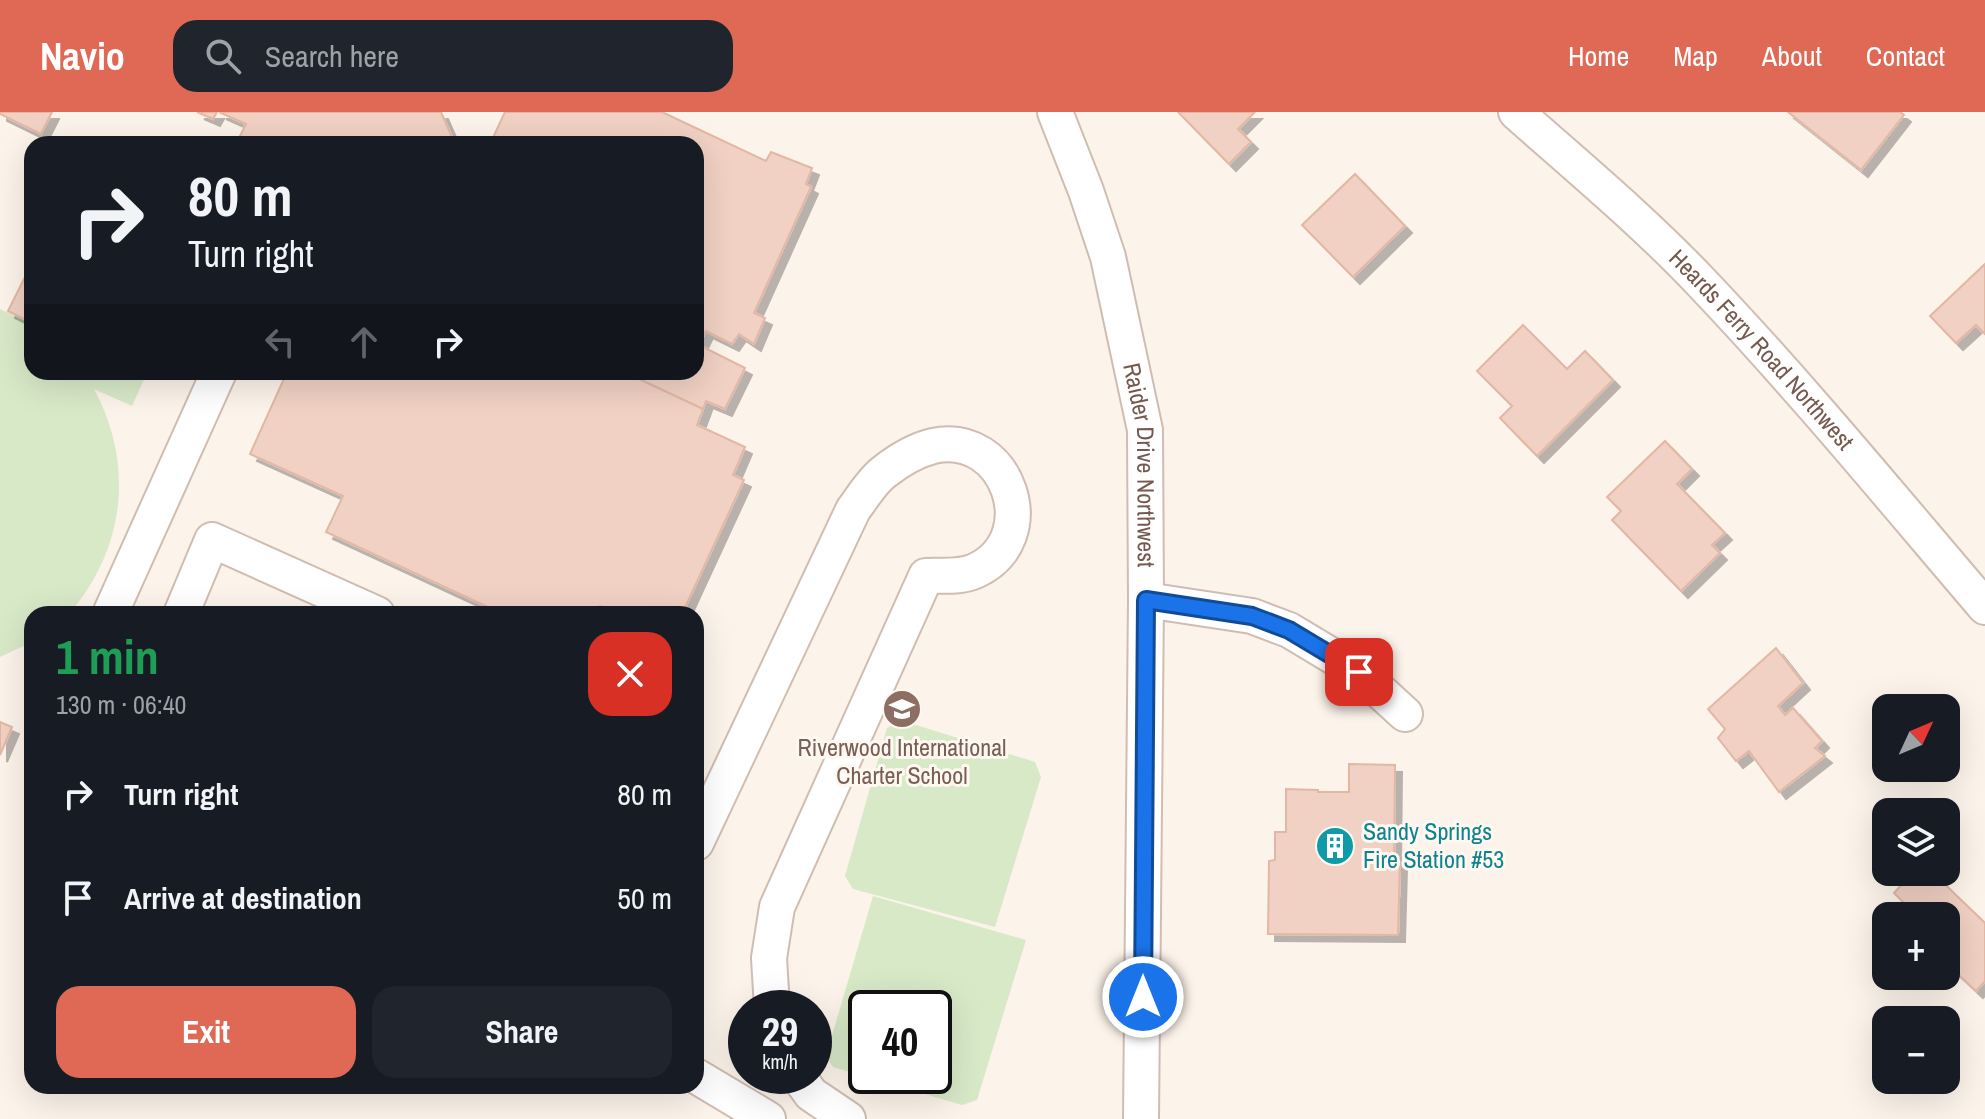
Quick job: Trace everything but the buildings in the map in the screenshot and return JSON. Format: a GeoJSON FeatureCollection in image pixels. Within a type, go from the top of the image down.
{"type":"FeatureCollection","features":[{"type":"Feature","properties":{"kind":"street","name":"Raider Drive Northwest"},"geometry":{"type":"LineString","coordinates":[[1055,112],[1108,257],[1145,430],[1141,1119]]}},
{"type":"Feature","properties":{"kind":"street","name":"Heards Ferry Road Northwest"},"geometry":{"type":"LineString","coordinates":[[1516,112],[1698,278],[1782,369],[1985,607]]}},
{"type":"Feature","properties":{"kind":"street"},"geometry":{"type":"LineString","coordinates":[[114,606],[215,380]]}},
{"type":"Feature","properties":{"kind":"street"},"geometry":{"type":"LineString","coordinates":[[704,826],[853,510],[882,473],[919,451],[952,445],[985,456],[1007,483],[1012,499],[1013,516],[1009,533],[1002,548],[976,570],[960,576],[926,576],[777,907],[769,958],[771,990]]}},
{"type":"Feature","properties":{"kind":"street"},"geometry":{"type":"LineString","coordinates":[[184,606],[212,540],[359,606]]}},
{"type":"Feature","properties":{"kind":"street"},"geometry":{"type":"LineString","coordinates":[[1146,600],[1252,616],[1289,630],[1359,672],[1405,714]]}},
{"type":"Feature","properties":{"kind":"street"},"geometry":{"type":"LineString","coordinates":[[704,1081],[768,1119]]}},
{"type":"Feature","properties":{"kind":"street"},"geometry":{"type":"LineString","coordinates":[[811,1094],[848,1119]]}},
{"type":"Feature","properties":{"kind":"green space"},"geometry":{"type":"Polygon","coordinates":[[[0,309],[24,320],[24,380],[144,380],[132,406],[94,389],[107,418],[119,476],[118,506],[112,534],[88,589],[75,606],[24,606],[24,646],[0,657],[0,309]]]}},
{"type":"Feature","properties":{"kind":"green space"},"geometry":{"type":"Polygon","coordinates":[[[900,720],[1035,762],[1041,777],[995,927],[853,889],[845,876],[887,728],[900,720]]]}},
{"type":"Feature","properties":{"kind":"green space"},"geometry":{"type":"Polygon","coordinates":[[[873,896],[1026,940],[977,1100],[962,1105],[925,1094],[952,1094],[952,990],[848,990],[848,1071],[833,1067],[832,1036],[873,896]]]}},
{"type":"Feature","properties":{"kind":"place","name":"Riverwood International Charter School"},"geometry":{"type":"Point","coordinates":[902,709]}},
{"type":"Feature","properties":{"kind":"place","name":"Sandy Springs Fire Station #53"},"geometry":{"type":"Point","coordinates":[1335,846]}},
{"type":"Feature","properties":{"kind":"route"},"geometry":{"type":"LineString","coordinates":[[1143,997],[1146,600],[1252,616],[1289,630],[1359,672]]}}]}
